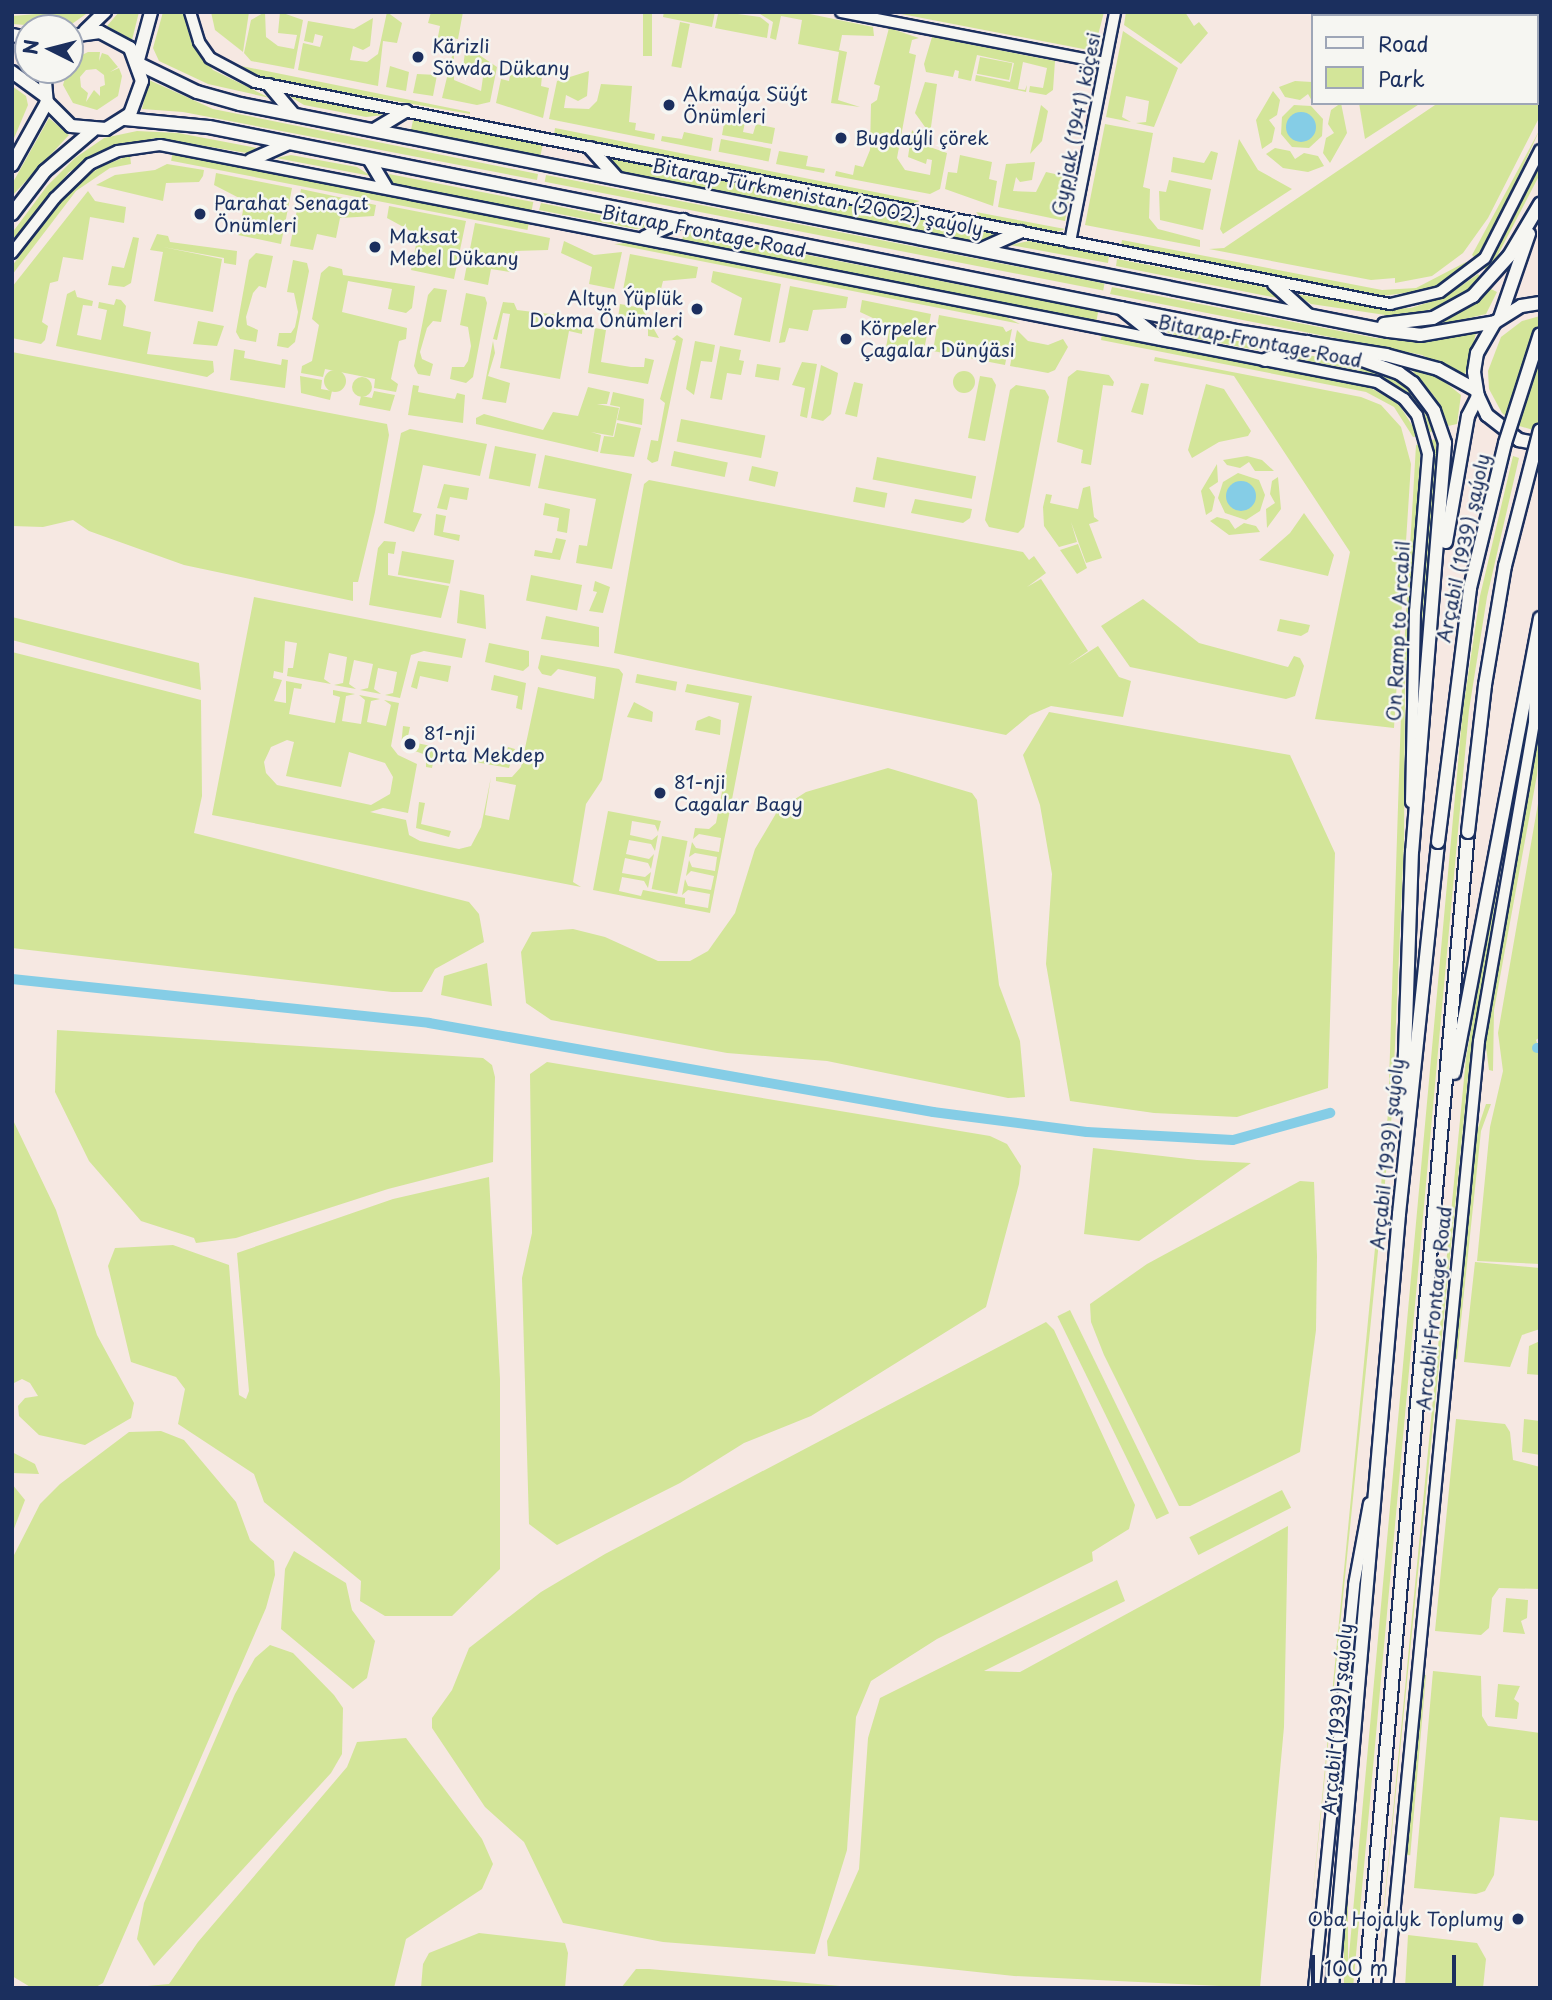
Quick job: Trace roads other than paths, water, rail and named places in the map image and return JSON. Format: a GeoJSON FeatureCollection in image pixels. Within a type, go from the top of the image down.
{"type":"FeatureCollection","features":[{"type":"Feature","properties":{"kind":"main road"},"geometry":{"type":"LineString","coordinates":[[85,32],[105,12]]}},
{"type":"Feature","properties":{"kind":"main road"},"geometry":{"type":"LineString","coordinates":[[125,119],[140,95],[138,62],[151,12]]}},
{"type":"Feature","properties":{"kind":"main road","name":"Bitarap Türkmenistan (2002) şaýoly"},"geometry":{"type":"LineString","coordinates":[[85,32],[113,36],[138,62],[197,92],[374,131],[1338,320],[1420,335],[1498,320],[1521,306],[1540,303]]}},
{"type":"Feature","properties":{"kind":"main road"},"geometry":{"type":"LineString","coordinates":[[12,72],[46,98],[65,123],[92,131]]}},
{"type":"Feature","properties":{"kind":"main road"},"geometry":{"type":"LineString","coordinates":[[12,165],[46,98],[45,84]]}},
{"type":"Feature","properties":{"kind":"main road"},"geometry":{"type":"LineString","coordinates":[[269,85],[293,114]]}},
{"type":"Feature","properties":{"kind":"main road"},"geometry":{"type":"LineString","coordinates":[[374,131],[406,111]]}},
{"type":"Feature","properties":{"kind":"main road"},"geometry":{"type":"LineString","coordinates":[[12,214],[45,172],[92,131],[125,119],[188,123],[1118,306],[1412,361],[1477,393],[1501,429],[1540,444]]}},
{"type":"Feature","properties":{"kind":"main road"},"geometry":{"type":"LineString","coordinates":[[251,160],[287,144]]}},
{"type":"Feature","properties":{"kind":"main road"},"geometry":{"type":"LineString","coordinates":[[590,148],[616,177]]}},
{"type":"Feature","properties":{"kind":"main road"},"geometry":{"type":"LineString","coordinates":[[369,159],[386,187]]}},
{"type":"Feature","properties":{"kind":"main road"},"geometry":{"type":"LineString","coordinates":[[1338,320],[1414,323],[1459,305],[1491,281],[1540,206]]}},
{"type":"Feature","properties":{"kind":"main road"},"geometry":{"type":"LineString","coordinates":[[1431,621],[1468,416],[1477,393],[1477,353],[1498,320],[1540,206]]}},
{"type":"Feature","properties":{"kind":"main road"},"geometry":{"type":"LineString","coordinates":[[645,237],[684,220]]}},
{"type":"Feature","properties":{"kind":"main road"},"geometry":{"type":"LineString","coordinates":[[982,249],[1020,232]]}},
{"type":"Feature","properties":{"kind":"main road"},"geometry":{"type":"LineString","coordinates":[[1274,284],[1307,314]]}},
{"type":"Feature","properties":{"kind":"main road"},"geometry":{"type":"LineString","coordinates":[[1118,306],[1158,338]]}},
{"type":"Feature","properties":{"kind":"main road","name":"Arçabil (1939) şaýoly"},"geometry":{"type":"LineString","coordinates":[[1332,1988],[1399,1214],[1438,842],[1470,588],[1505,443],[1540,334]]}},
{"type":"Feature","properties":{"kind":"main road"},"geometry":{"type":"LineString","coordinates":[[1265,360],[1307,342],[1399,373],[1434,411],[1445,443],[1445,473],[1412,851],[1399,1214]]}},
{"type":"Feature","properties":{"kind":"main road"},"geometry":{"type":"LineString","coordinates":[[1365,1988],[1468,832],[1485,685],[1505,566],[1540,430]]}},
{"type":"Feature","properties":{"kind":"main road"},"geometry":{"type":"LineString","coordinates":[[1439,1156],[1540,618]]}},
{"type":"Feature","properties":{"kind":"street"},"geometry":{"type":"LineString","coordinates":[[190,12],[199,42],[226,70],[269,85],[1274,284],[1390,304],[1440,292],[1485,258],[1540,150]]}},
{"type":"Feature","properties":{"kind":"street"},"geometry":{"type":"LineString","coordinates":[[841,12],[1105,64]]}},
{"type":"Feature","properties":{"kind":"street","name":"Gypjak (1941) köçesi"},"geometry":{"type":"LineString","coordinates":[[1070,242],[1115,12]]}},
{"type":"Feature","properties":{"kind":"street","name":"Bitarap Frontage Road"},"geometry":{"type":"LineString","coordinates":[[12,253],[65,186],[102,157],[160,145],[251,160],[1377,382],[1404,399],[1417,415]]}},
{"type":"Feature","properties":{"kind":"street","name":"On Ramp to Arcabil"},"geometry":{"type":"LineString","coordinates":[[1412,851],[1409,741],[1428,454],[1417,415]]}},
{"type":"Feature","properties":{"kind":"street","name":"Arcabil Frontage Road"},"geometry":{"type":"LineString","coordinates":[[1387,1988],[1479,1041],[1534,723],[1536,636]]}},
{"type":"Feature","properties":{"kind":"street"},"geometry":{"type":"LineString","coordinates":[[1314,1988],[1354,1585],[1380,1444]]}},
{"type":"Feature","properties":{"kind":"water"},"geometry":{"type":"Polygon","coordinates":[[[1301,112],[1312,116],[1316,127],[1312,138],[1301,142],[1290,138],[1286,127],[1290,116],[1301,112]]]}},
{"type":"Feature","properties":{"kind":"water"},"geometry":{"type":"Polygon","coordinates":[[[1241,481],[1252,485],[1256,496],[1252,507],[1241,511],[1230,507],[1226,496],[1230,485],[1241,481]]]}},
{"type":"Feature","properties":{"kind":"waterway"},"geometry":{"type":"LineString","coordinates":[[12,979],[429,1023],[933,1112],[1087,1132],[1233,1140],[1330,1113]]}},
{"type":"Feature","properties":{"kind":"place","name":"Kärizli Söwda Dükany"},"geometry":{"type":"Point","coordinates":[418,57]}},
{"type":"Feature","properties":{"kind":"place","name":"Akmaýa Süýt Önümleri"},"geometry":{"type":"Point","coordinates":[669,105]}},
{"type":"Feature","properties":{"kind":"place","name":"Bugdaýli çörek"},"geometry":{"type":"Point","coordinates":[841,138]}},
{"type":"Feature","properties":{"kind":"place","name":"Parahat Senagat Önümleri"},"geometry":{"type":"Point","coordinates":[200,214]}},
{"type":"Feature","properties":{"kind":"place","name":"Maksat Mebel Dükany"},"geometry":{"type":"Point","coordinates":[375,247]}},
{"type":"Feature","properties":{"kind":"place","name":"Altyn Ýüplük Dokma Önümleri"},"geometry":{"type":"Point","coordinates":[697,309]}},
{"type":"Feature","properties":{"kind":"place","name":"Körpeler Çagalar Dünýäsi"},"geometry":{"type":"Point","coordinates":[846,339]}},
{"type":"Feature","properties":{"kind":"place","name":"81-nji Orta Mekdep"},"geometry":{"type":"Point","coordinates":[410,744]}},
{"type":"Feature","properties":{"kind":"place","name":"81-nji Cagalar Bagy"},"geometry":{"type":"Point","coordinates":[660,793]}},
{"type":"Feature","properties":{"kind":"place","name":"Oba Hojalyk Toplumy"},"geometry":{"type":"Point","coordinates":[1518,1919]}}]}
